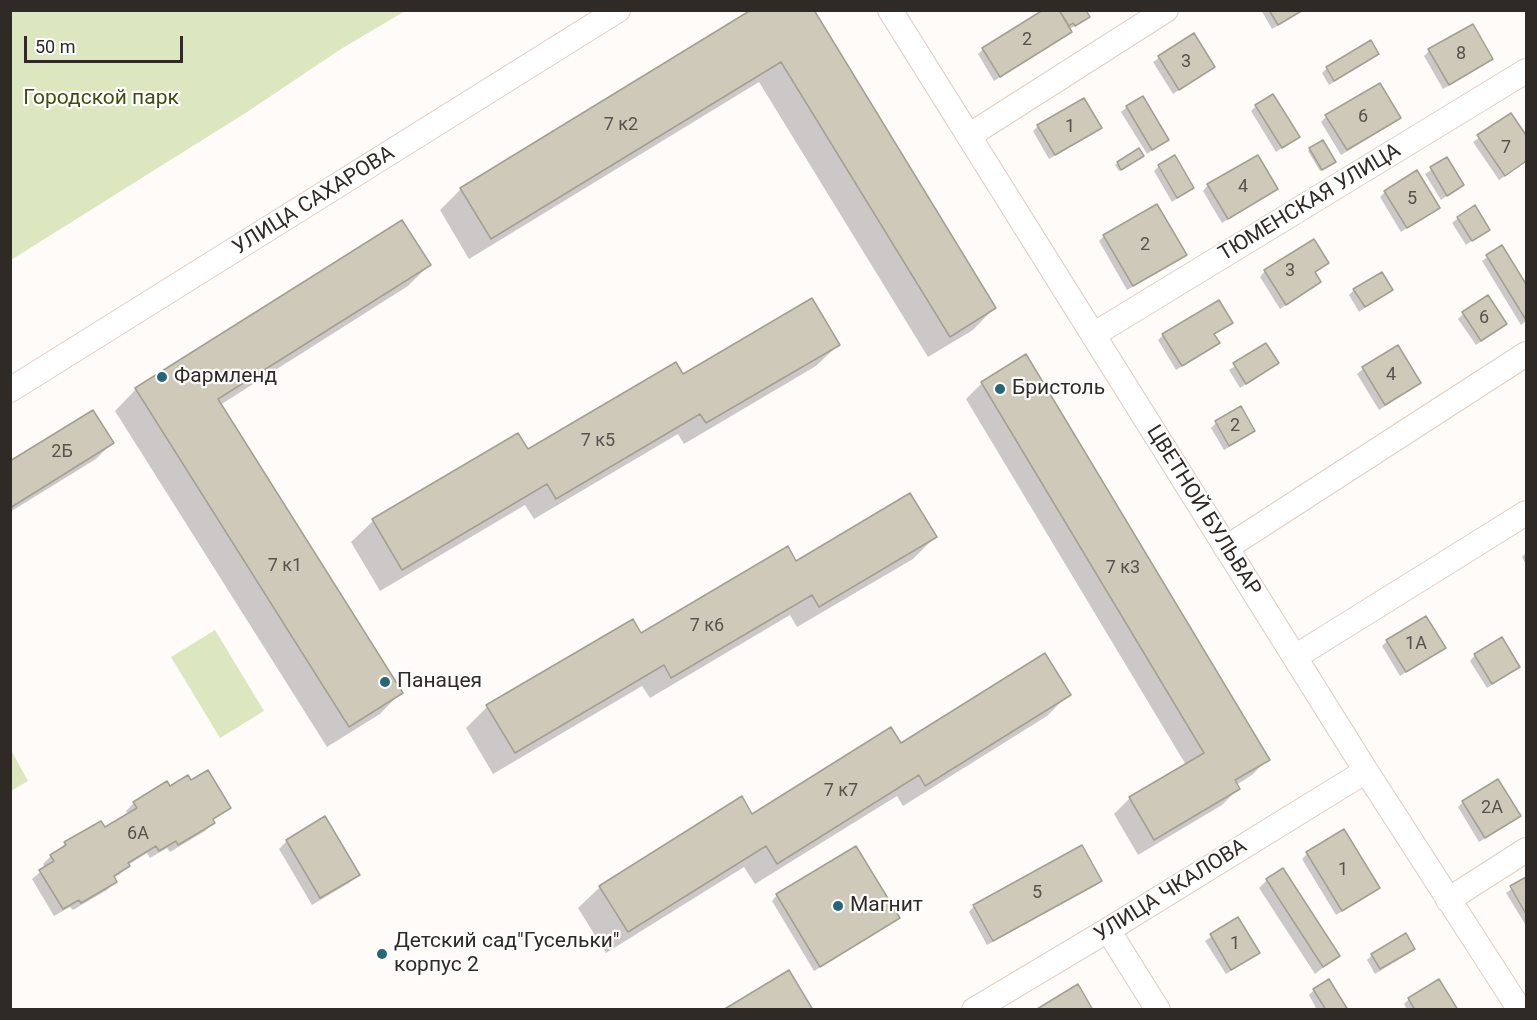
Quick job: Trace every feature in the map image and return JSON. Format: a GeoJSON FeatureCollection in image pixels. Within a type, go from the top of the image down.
{"type":"FeatureCollection","features":[{"type":"Feature","properties":{"kind":"street","name":"УЛИЦА САХАРОВА"},"geometry":{"type":"LineString","coordinates":[[10,390],[618,10]]}},
{"type":"Feature","properties":{"kind":"street","name":"ЦВЕТНОЙ БУЛЬВАР"},"geometry":{"type":"LineString","coordinates":[[890,10],[1366,771],[1520,1010]]}},
{"type":"Feature","properties":{"kind":"street"},"geometry":{"type":"LineString","coordinates":[[970,135],[1166,10]]}},
{"type":"Feature","properties":{"kind":"street","name":"ТЮМЕНСКАЯ УЛИЦА"},"geometry":{"type":"LineString","coordinates":[[1093,335],[1527,70]]}},
{"type":"Feature","properties":{"kind":"street"},"geometry":{"type":"LineString","coordinates":[[1226,548],[1527,354]]}},
{"type":"Feature","properties":{"kind":"street"},"geometry":{"type":"LineString","coordinates":[[1295,657],[1527,513]]}},
{"type":"Feature","properties":{"kind":"street","name":"УЛИЦА ЧКАЛОВА"},"geometry":{"type":"LineString","coordinates":[[974,1010],[1366,771]]}},
{"type":"Feature","properties":{"kind":"street"},"geometry":{"type":"LineString","coordinates":[[1448,900],[1527,850]]}},
{"type":"Feature","properties":{"kind":"street"},"geometry":{"type":"LineString","coordinates":[[1108,930],[1158,1010]]}},
{"type":"Feature","properties":{"kind":"green space","name":"Городской парк"},"geometry":{"type":"Polygon","coordinates":[[[11,10],[405,11],[341,49],[247,112],[11,260],[11,10]]]}},
{"type":"Feature","properties":{"kind":"green space"},"geometry":{"type":"Polygon","coordinates":[[[215,630],[264,711],[220,738],[171,657],[215,630]]]}},
{"type":"Feature","properties":{"kind":"green space"},"geometry":{"type":"Polygon","coordinates":[[[11,750],[28,781],[10,791],[11,750]]]}},
{"type":"Feature","properties":{"kind":"building"},"geometry":{"type":"Polygon","coordinates":[[[751,10],[814,10],[996,308],[950,337],[781,62],[491,239],[460,188],[751,10]]]}},
{"type":"Feature","properties":{"kind":"building"},"geometry":{"type":"Polygon","coordinates":[[[1043,10],[1059,10],[1072,32],[1000,77],[982,48],[1043,10]]]}},
{"type":"Feature","properties":{"kind":"building"},"geometry":{"type":"Polygon","coordinates":[[[1059,10],[1086,10],[1090,17],[1075,26],[1073,23],[1069,26],[1059,10]]]}},
{"type":"Feature","properties":{"kind":"building"},"geometry":{"type":"Polygon","coordinates":[[[1269,10],[1303,10],[1278,25],[1269,10]]]}},
{"type":"Feature","properties":{"kind":"building"},"geometry":{"type":"Polygon","coordinates":[[[1473,24],[1493,59],[1449,85],[1428,49],[1473,24]]]}},
{"type":"Feature","properties":{"kind":"building"},"geometry":{"type":"Polygon","coordinates":[[[1194,33],[1215,67],[1179,90],[1158,56],[1194,33]]]}},
{"type":"Feature","properties":{"kind":"building"},"geometry":{"type":"Polygon","coordinates":[[[1371,40],[1379,54],[1334,81],[1326,67],[1371,40]]]}},
{"type":"Feature","properties":{"kind":"building"},"geometry":{"type":"Polygon","coordinates":[[[1380,83],[1401,118],[1347,150],[1325,115],[1380,83]]]}},
{"type":"Feature","properties":{"kind":"building"},"geometry":{"type":"Polygon","coordinates":[[[1273,94],[1300,137],[1282,148],[1255,105],[1273,94]]]}},
{"type":"Feature","properties":{"kind":"building"},"geometry":{"type":"Polygon","coordinates":[[[1143,96],[1169,140],[1152,150],[1126,106],[1143,96]]]}},
{"type":"Feature","properties":{"kind":"building"},"geometry":{"type":"Polygon","coordinates":[[[1084,98],[1102,128],[1055,155],[1037,125],[1084,98]]]}},
{"type":"Feature","properties":{"kind":"building"},"geometry":{"type":"Polygon","coordinates":[[[1511,113],[1526,135],[1526,161],[1505,176],[1477,135],[1511,113]]]}},
{"type":"Feature","properties":{"kind":"building"},"geometry":{"type":"Polygon","coordinates":[[[1323,140],[1336,162],[1322,170],[1309,148],[1323,140]]]}},
{"type":"Feature","properties":{"kind":"building"},"geometry":{"type":"Polygon","coordinates":[[[1139,148],[1144,156],[1121,170],[1117,162],[1139,148]]]}},
{"type":"Feature","properties":{"kind":"building"},"geometry":{"type":"Polygon","coordinates":[[[1175,155],[1194,188],[1177,198],[1158,165],[1175,155]]]}},
{"type":"Feature","properties":{"kind":"building"},"geometry":{"type":"Polygon","coordinates":[[[1258,155],[1278,189],[1228,219],[1207,184],[1258,155]]]}},
{"type":"Feature","properties":{"kind":"building"},"geometry":{"type":"Polygon","coordinates":[[[1447,157],[1464,185],[1447,196],[1430,167],[1447,157]]]}},
{"type":"Feature","properties":{"kind":"building"},"geometry":{"type":"Polygon","coordinates":[[[1417,170],[1440,208],[1407,228],[1384,191],[1417,170]]]}},
{"type":"Feature","properties":{"kind":"building"},"geometry":{"type":"Polygon","coordinates":[[[1157,204],[1187,255],[1133,286],[1103,235],[1157,204]]]}},
{"type":"Feature","properties":{"kind":"building"},"geometry":{"type":"Polygon","coordinates":[[[1475,205],[1490,230],[1472,241],[1457,217],[1475,205]]]}},
{"type":"Feature","properties":{"kind":"building"},"geometry":{"type":"Polygon","coordinates":[[[402,220],[431,265],[218,399],[403,693],[349,727],[135,388],[402,220]]]}},
{"type":"Feature","properties":{"kind":"building"},"geometry":{"type":"Polygon","coordinates":[[[1314,239],[1329,263],[1315,272],[1321,282],[1286,305],[1264,270],[1314,239]]]}},
{"type":"Feature","properties":{"kind":"building"},"geometry":{"type":"Polygon","coordinates":[[[1502,245],[1526,284],[1526,320],[1486,255],[1502,245]]]}},
{"type":"Feature","properties":{"kind":"building"},"geometry":{"type":"Polygon","coordinates":[[[1382,272],[1393,290],[1365,307],[1353,289],[1382,272]]]}},
{"type":"Feature","properties":{"kind":"building"},"geometry":{"type":"Polygon","coordinates":[[[1488,295],[1507,324],[1481,341],[1462,312],[1488,295]]]}},
{"type":"Feature","properties":{"kind":"building"},"geometry":{"type":"Polygon","coordinates":[[[812,298],[840,345],[706,423],[700,414],[556,499],[547,484],[402,570],[372,519],[518,433],[528,449],[676,362],[683,374],[812,298]]]}},
{"type":"Feature","properties":{"kind":"building"},"geometry":{"type":"Polygon","coordinates":[[[1219,300],[1233,323],[1214,334],[1220,343],[1182,366],[1162,334],[1219,300]]]}},
{"type":"Feature","properties":{"kind":"building"},"geometry":{"type":"Polygon","coordinates":[[[1266,343],[1279,363],[1246,384],[1233,363],[1266,343]]]}},
{"type":"Feature","properties":{"kind":"building"},"geometry":{"type":"Polygon","coordinates":[[[1398,345],[1421,383],[1385,405],[1362,367],[1398,345]]]}},
{"type":"Feature","properties":{"kind":"building"},"geometry":{"type":"Polygon","coordinates":[[[1026,354],[1270,760],[1235,780],[1240,789],[1154,840],[1129,797],[1204,753],[981,382],[1026,354]]]}},
{"type":"Feature","properties":{"kind":"building"},"geometry":{"type":"Polygon","coordinates":[[[1241,406],[1255,431],[1229,446],[1215,421],[1241,406]]]}},
{"type":"Feature","properties":{"kind":"building"},"geometry":{"type":"Polygon","coordinates":[[[93,410],[114,443],[10,508],[10,461],[93,410]]]}},
{"type":"Feature","properties":{"kind":"building"},"geometry":{"type":"Polygon","coordinates":[[[910,493],[937,537],[819,607],[812,595],[671,678],[664,665],[515,753],[486,705],[633,619],[641,633],[788,546],[796,561],[910,493]]]}},
{"type":"Feature","properties":{"kind":"building"},"geometry":{"type":"Polygon","coordinates":[[[1426,616],[1446,648],[1406,672],[1386,640],[1426,616]]]}},
{"type":"Feature","properties":{"kind":"building"},"geometry":{"type":"Polygon","coordinates":[[[1502,637],[1520,667],[1492,684],[1474,654],[1502,637]]]}},
{"type":"Feature","properties":{"kind":"building"},"geometry":{"type":"Polygon","coordinates":[[[1045,653],[1071,695],[925,786],[919,775],[777,864],[766,846],[628,932],[599,886],[742,796],[752,814],[891,727],[901,743],[1045,653]]]}},
{"type":"Feature","properties":{"kind":"building"},"geometry":{"type":"Polygon","coordinates":[[[208,770],[231,808],[213,819],[215,823],[178,845],[176,841],[159,851],[156,846],[128,863],[130,866],[114,876],[117,882],[81,903],[79,900],[63,909],[39,870],[54,861],[50,855],[66,845],[64,842],[101,821],[105,827],[137,808],[133,802],[167,781],[170,786],[188,775],[191,780],[208,770]]]}},
{"type":"Feature","properties":{"kind":"building"},"geometry":{"type":"Polygon","coordinates":[[[1498,779],[1521,816],[1485,838],[1462,801],[1498,779]]]}},
{"type":"Feature","properties":{"kind":"building"},"geometry":{"type":"Polygon","coordinates":[[[325,816],[360,875],[320,898],[286,840],[325,816]]]}},
{"type":"Feature","properties":{"kind":"building"},"geometry":{"type":"Polygon","coordinates":[[[1344,829],[1380,888],[1342,911],[1306,852],[1344,829]]]}},
{"type":"Feature","properties":{"kind":"building"},"geometry":{"type":"Polygon","coordinates":[[[1082,845],[1102,881],[993,941],[973,905],[1082,845]]]}},
{"type":"Feature","properties":{"kind":"building","name":"Магнит"},"geometry":{"type":"Polygon","coordinates":[[[856,846],[900,918],[820,967],[776,894],[856,846]]]}},
{"type":"Feature","properties":{"kind":"building"},"geometry":{"type":"Polygon","coordinates":[[[1283,868],[1340,956],[1323,967],[1266,879],[1283,868]]]}},
{"type":"Feature","properties":{"kind":"building"},"geometry":{"type":"Polygon","coordinates":[[[1526,877],[1526,914],[1510,886],[1526,877]]]}},
{"type":"Feature","properties":{"kind":"building"},"geometry":{"type":"Polygon","coordinates":[[[1238,917],[1260,953],[1231,970],[1210,934],[1238,917]]]}},
{"type":"Feature","properties":{"kind":"building"},"geometry":{"type":"Polygon","coordinates":[[[1406,933],[1415,949],[1380,969],[1371,954],[1406,933]]]}},
{"type":"Feature","properties":{"kind":"building"},"geometry":{"type":"Polygon","coordinates":[[[789,970],[813,1010],[723,1010],[789,970]]]}},
{"type":"Feature","properties":{"kind":"building"},"geometry":{"type":"Polygon","coordinates":[[[1329,979],[1348,1010],[1326,1010],[1313,989],[1329,979]]]}},
{"type":"Feature","properties":{"kind":"building"},"geometry":{"type":"Polygon","coordinates":[[[1439,979],[1458,1010],[1415,1010],[1408,998],[1439,979]]]}},
{"type":"Feature","properties":{"kind":"building"},"geometry":{"type":"Polygon","coordinates":[[[1078,984],[1093,1010],[1037,1010],[1037,1009],[1078,984]]]}},
{"type":"Feature","properties":{"kind":"place","name":"Фармленд"},"geometry":{"type":"Point","coordinates":[162,377]}},
{"type":"Feature","properties":{"kind":"place","name":"Бристоль"},"geometry":{"type":"Point","coordinates":[1000,389]}},
{"type":"Feature","properties":{"kind":"place","name":"Панацея"},"geometry":{"type":"Point","coordinates":[385,682]}},
{"type":"Feature","properties":{"kind":"place","name":"Магнит"},"geometry":{"type":"Point","coordinates":[838,906]}},
{"type":"Feature","properties":{"kind":"place","name":"Детский сад\"Гусельки\" корпус 2"},"geometry":{"type":"Point","coordinates":[382,954]}}]}
